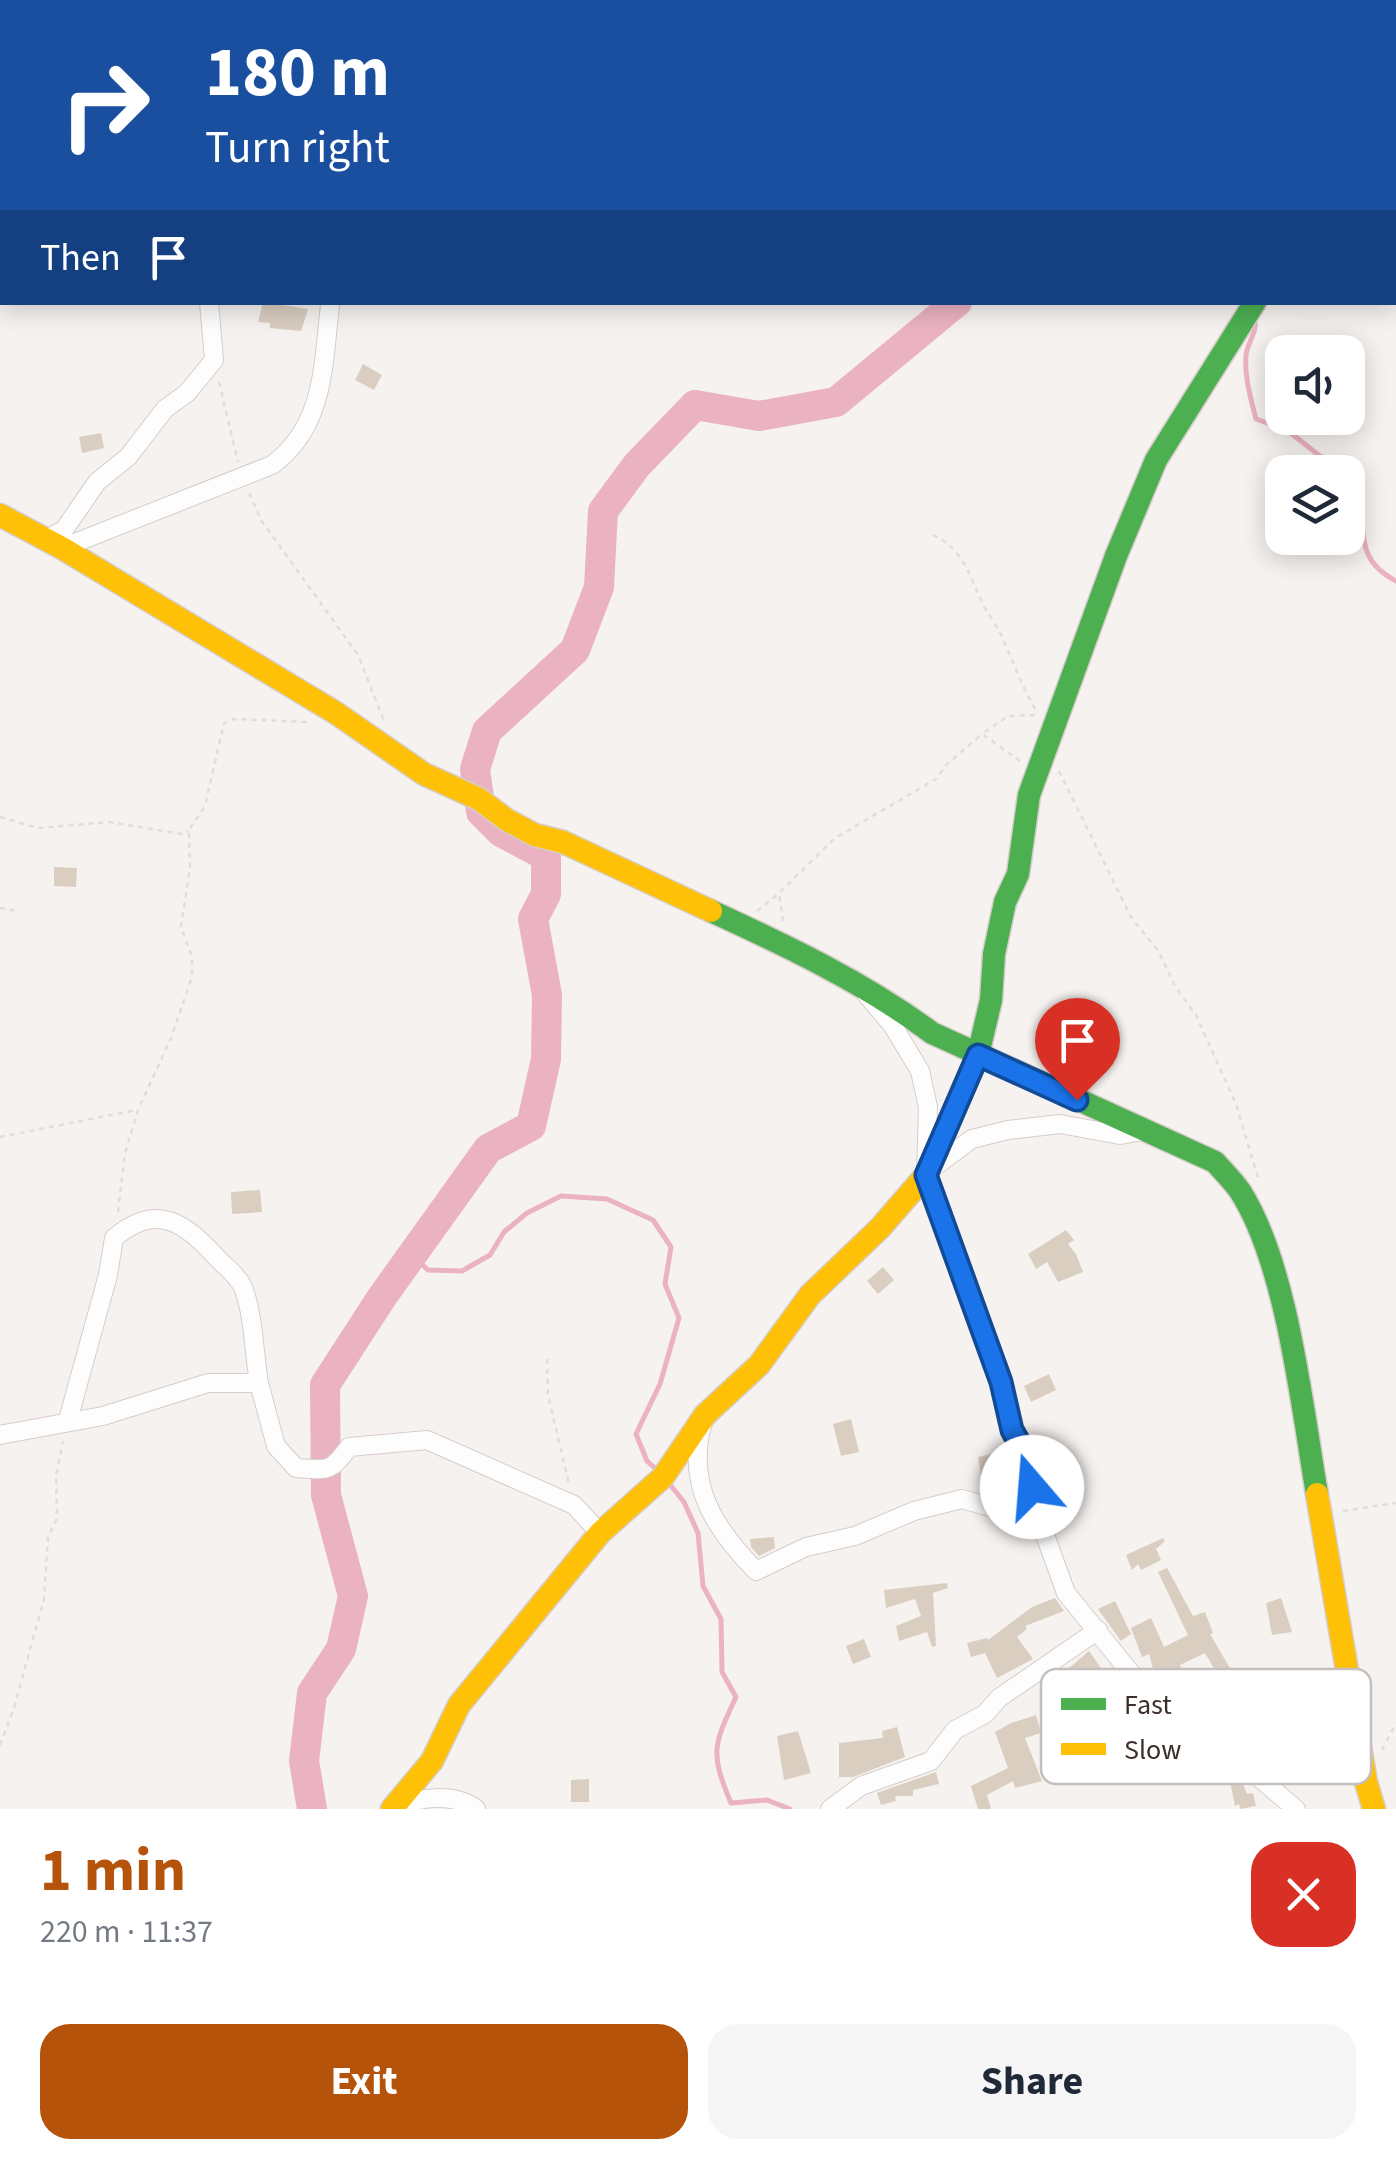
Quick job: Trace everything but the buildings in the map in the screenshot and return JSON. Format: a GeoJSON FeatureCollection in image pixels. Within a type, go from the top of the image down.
{"type":"FeatureCollection","features":[{"type":"Feature","properties":{"kind":"street"},"geometry":{"type":"LineString","coordinates":[[54,544],[97,482],[128,457],[165,409],[187,393],[214,360],[209,305]]}},
{"type":"Feature","properties":{"kind":"street"},"geometry":{"type":"LineString","coordinates":[[54,544],[272,466],[295,448],[319,399],[330,305]]}},
{"type":"Feature","properties":{"kind":"street"},"geometry":{"type":"LineString","coordinates":[[926,1175],[978,1055],[991,1000],[994,954],[1005,902],[1018,874],[1029,795],[1116,556],[1156,460],[1253,305]]}},
{"type":"Feature","properties":{"kind":"street"},"geometry":{"type":"LineString","coordinates":[[0,515],[336,713],[424,774],[479,799],[536,835],[563,842],[859,985],[932,1033],[1215,1162],[1249,1209],[1266,1250],[1291,1345],[1347,1669]]}},
{"type":"Feature","properties":{"kind":"street"},"geometry":{"type":"LineString","coordinates":[[859,985],[893,1026],[920,1071],[928,1106],[926,1175],[1001,1382],[1012,1430],[1025,1453],[1040,1520],[1066,1592],[1129,1669]]}},
{"type":"Feature","properties":{"kind":"street"},"geometry":{"type":"LineString","coordinates":[[393,1808],[432,1761],[459,1706],[600,1533],[663,1477],[705,1415],[759,1366],[810,1295],[880,1228],[926,1175],[956,1148],[988,1133],[1060,1124],[1120,1135],[1144,1131]]}},
{"type":"Feature","properties":{"kind":"street"},"geometry":{"type":"LineString","coordinates":[[68,1420],[108,1275],[114,1238],[130,1224],[150,1218],[170,1219],[188,1229],[244,1286],[259,1383],[276,1446],[296,1468],[334,1468],[349,1446],[427,1440],[574,1504],[600,1533]]}},
{"type":"Feature","properties":{"kind":"street"},"geometry":{"type":"LineString","coordinates":[[0,1434],[102,1416],[208,1383],[259,1383]]}},
{"type":"Feature","properties":{"kind":"street"},"geometry":{"type":"LineString","coordinates":[[705,1415],[697,1446],[706,1506],[728,1542],[756,1571],[806,1547],[855,1536],[962,1498],[1040,1520]]}},
{"type":"Feature","properties":{"kind":"street"},"geometry":{"type":"LineString","coordinates":[[1041,1669],[1098,1630]]}},
{"type":"Feature","properties":{"kind":"street"},"geometry":{"type":"LineString","coordinates":[[830,1809],[860,1786],[930,1761],[955,1730],[985,1714],[999,1698],[1041,1669]]}},
{"type":"Feature","properties":{"kind":"street"},"geometry":{"type":"LineString","coordinates":[[1267,1784],[1296,1809]]}},
{"type":"Feature","properties":{"kind":"street"},"geometry":{"type":"LineString","coordinates":[[1367,1784],[1374,1809]]}},
{"type":"Feature","properties":{"kind":"street"},"geometry":{"type":"LineString","coordinates":[[393,1808],[420,1798],[466,1802],[476,1809]]}},
{"type":"Feature","properties":{"kind":"path"},"geometry":{"type":"LineString","coordinates":[[214,360],[241,476],[261,520],[358,656],[394,751]]}},
{"type":"Feature","properties":{"kind":"path"},"geometry":{"type":"LineString","coordinates":[[786,949],[779,893],[835,838],[936,779],[946,765],[1008,716],[1038,715],[966,564],[948,542],[933,536]]}},
{"type":"Feature","properties":{"kind":"path"},"geometry":{"type":"LineString","coordinates":[[0,818],[38,828],[110,822],[182,834],[189,830],[204,806],[224,723],[233,719],[300,723],[336,713]]}},
{"type":"Feature","properties":{"kind":"path"},"geometry":{"type":"LineString","coordinates":[[982,734],[1038,770]]}},
{"type":"Feature","properties":{"kind":"path"},"geometry":{"type":"LineString","coordinates":[[1050,739],[1055,762],[1112,881],[1196,1015],[1236,1104],[1258,1175],[1249,1209]]}},
{"type":"Feature","properties":{"kind":"path"},"geometry":{"type":"LineString","coordinates":[[114,1238],[125,1153],[138,1110],[171,1038],[194,966],[182,927],[190,868],[189,830]]}},
{"type":"Feature","properties":{"kind":"path"},"geometry":{"type":"LineString","coordinates":[[0,908],[16,911]]}},
{"type":"Feature","properties":{"kind":"path"},"geometry":{"type":"LineString","coordinates":[[0,1137],[138,1110]]}},
{"type":"Feature","properties":{"kind":"path"},"geometry":{"type":"LineString","coordinates":[[547,1359],[548,1396],[574,1504]]}},
{"type":"Feature","properties":{"kind":"path"},"geometry":{"type":"LineString","coordinates":[[0,1746],[44,1599],[48,1537],[57,1518],[56,1476],[68,1420]]}},
{"type":"Feature","properties":{"kind":"path"},"geometry":{"type":"LineString","coordinates":[[1321,1514],[1396,1503]]}},
{"type":"Feature","properties":{"kind":"waterway"},"geometry":{"type":"LineString","coordinates":[[312,1809],[304,1761],[312,1693],[341,1649],[353,1596],[326,1495],[325,1385],[382,1297],[488,1149],[531,1126],[546,1059],[547,995],[533,919],[546,894],[546,856],[501,832],[481,812],[475,769],[487,731],[575,650],[599,587],[603,511],[637,465],[695,405],[759,416],[836,402],[953,305]]}},
{"type":"Feature","properties":{"kind":"waterway"},"geometry":{"type":"LineString","coordinates":[[1254,316],[1246,363],[1256,419],[1287,430],[1319,455]]}},
{"type":"Feature","properties":{"kind":"waterway"},"geometry":{"type":"LineString","coordinates":[[1365,546],[1370,559],[1396,581]]}},
{"type":"Feature","properties":{"kind":"waterway"},"geometry":{"type":"LineString","coordinates":[[412,1255],[428,1270],[462,1271],[490,1255],[504,1232],[527,1213],[561,1196],[607,1199],[653,1220],[671,1247],[665,1284],[679,1318],[660,1384],[636,1434],[647,1461],[656,1469]]}},
{"type":"Feature","properties":{"kind":"waterway"},"geometry":{"type":"LineString","coordinates":[[667,1481],[684,1502],[698,1533],[703,1586],[721,1619],[722,1672],[736,1697],[717,1750],[724,1786],[731,1803],[767,1800],[790,1809]]}},
{"type":"Feature","properties":{"kind":"traffic: fast"},"geometry":{"type":"LineString","coordinates":[[934,1157],[978,1055],[991,1000],[994,954],[1005,902],[1018,874],[1029,795],[1116,556],[1156,460],[1253,305]]}},
{"type":"Feature","properties":{"kind":"traffic: fast"},"geometry":{"type":"LineString","coordinates":[[711,911],[853,982],[932,1033],[1215,1162],[1240,1191],[1270,1257],[1290,1337],[1317,1494]]}},
{"type":"Feature","properties":{"kind":"traffic: slow"},"geometry":{"type":"LineString","coordinates":[[0,515],[62,548],[336,713],[424,774],[479,799],[535,835],[563,842],[711,911]]}},
{"type":"Feature","properties":{"kind":"traffic: slow"},"geometry":{"type":"LineString","coordinates":[[392,1809],[432,1761],[459,1705],[600,1533],[663,1477],[705,1415],[759,1365],[810,1295],[880,1228],[926,1175],[934,1157]]}},
{"type":"Feature","properties":{"kind":"traffic: slow"},"geometry":{"type":"LineString","coordinates":[[1317,1494],[1347,1669]]}},
{"type":"Feature","properties":{"kind":"traffic: slow"},"geometry":{"type":"LineString","coordinates":[[1367,1784],[1374,1809]]}},
{"type":"Feature","properties":{"kind":"route"},"geometry":{"type":"LineString","coordinates":[[1032,1487],[1025,1453],[1012,1430],[1001,1382],[926,1175],[978,1055],[1077,1100]]}}]}
